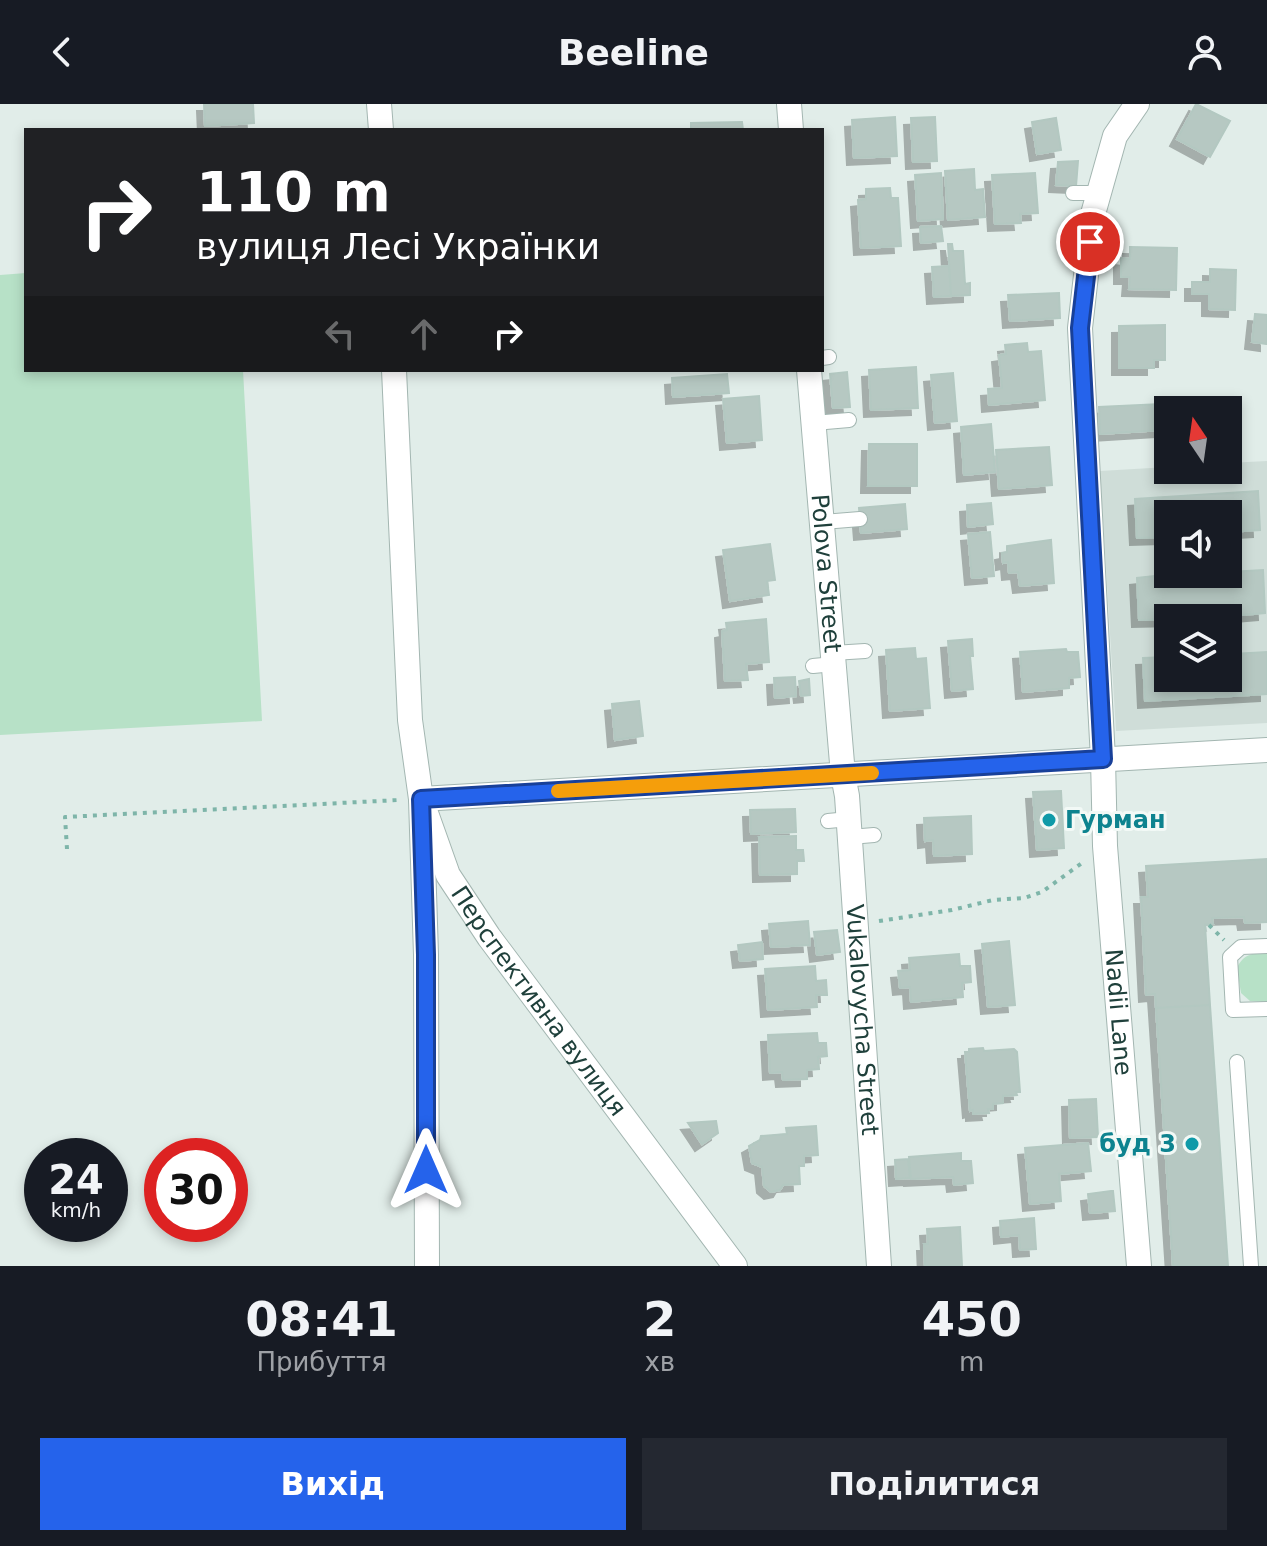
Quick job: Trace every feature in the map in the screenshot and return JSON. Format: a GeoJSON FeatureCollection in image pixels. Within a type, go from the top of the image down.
{"type":"FeatureCollection","features":[{"type":"Feature","properties":{"kind":"street"},"geometry":{"type":"LineString","coordinates":[[379,104],[381,128]]}},
{"type":"Feature","properties":{"kind":"street"},"geometry":{"type":"LineString","coordinates":[[789,104],[791,128]]}},
{"type":"Feature","properties":{"kind":"street","name":"Nadii Lane"},"geometry":{"type":"LineString","coordinates":[[1137,104],[1115,136],[1093,214],[1080,328],[1105,846],[1139,1266]]}},
{"type":"Feature","properties":{"kind":"street","name":"Перспективна вулиця"},"geometry":{"type":"LineString","coordinates":[[394,372],[410,720],[421,799],[448,875],[489,937],[735,1266]]}},
{"type":"Feature","properties":{"kind":"street","name":"Polova Street"},"geometry":{"type":"LineString","coordinates":[[812,372],[823,522],[818,575],[843,775]]}},
{"type":"Feature","properties":{"kind":"street"},"geometry":{"type":"LineString","coordinates":[[427,1266],[426,955],[421,799],[1267,750]]}},
{"type":"Feature","properties":{"kind":"street","name":"Vukalovycha Street"},"geometry":{"type":"LineString","coordinates":[[843,775],[850,828],[851,974],[862,1141],[879,1266]]}},
{"type":"Feature","properties":{"kind":"lane"},"geometry":{"type":"LineString","coordinates":[[1073,193],[1099,193]]}},
{"type":"Feature","properties":{"kind":"lane"},"geometry":{"type":"LineString","coordinates":[[814,423],[849,420]]}},
{"type":"Feature","properties":{"kind":"lane"},"geometry":{"type":"LineString","coordinates":[[823,522],[860,519]]}},
{"type":"Feature","properties":{"kind":"lane"},"geometry":{"type":"LineString","coordinates":[[827,661],[865,651]]}},
{"type":"Feature","properties":{"kind":"lane"},"geometry":{"type":"LineString","coordinates":[[1267,946],[1241,947],[1230,957],[1233,1010],[1267,1009]]}},
{"type":"Feature","properties":{"kind":"lane"},"geometry":{"type":"LineString","coordinates":[[1237,1062],[1251,1266]]}},
{"type":"Feature","properties":{"kind":"path"},"geometry":{"type":"LineString","coordinates":[[67,849],[65,817],[421,799]]}},
{"type":"Feature","properties":{"kind":"path"},"geometry":{"type":"LineString","coordinates":[[849,909],[952,910],[1033,895],[1042,892],[1105,846]]}},
{"type":"Feature","properties":{"kind":"shaded area"},"geometry":{"type":"Polygon","coordinates":[[[1267,461],[1267,723],[1116,731],[1100,471],[1154,468],[1154,484],[1242,484],[1242,462],[1267,461]]]}},
{"type":"Feature","properties":{"kind":"green space"},"geometry":{"type":"Polygon","coordinates":[[[24,273],[24,372],[243,372],[262,721],[0,735],[0,275],[24,273]]]}},
{"type":"Feature","properties":{"kind":"green space"},"geometry":{"type":"Polygon","coordinates":[[[1267,952],[1267,1002],[1250,1001],[1241,993],[1237,968],[1249,955],[1267,952]]]}},
{"type":"Feature","properties":{"kind":"building"},"geometry":{"type":"Polygon","coordinates":[[[204,104],[253,104],[254,123],[205,126],[204,104]]]}},
{"type":"Feature","properties":{"kind":"building"},"geometry":{"type":"Polygon","coordinates":[[[1196,104],[1230,121],[1210,157],[1177,139],[1196,104]]]}},
{"type":"Feature","properties":{"kind":"building"},"geometry":{"type":"Polygon","coordinates":[[[895,117],[897,156],[854,158],[852,120],[895,117]]]}},
{"type":"Feature","properties":{"kind":"building"},"geometry":{"type":"Polygon","coordinates":[[[935,117],[937,161],[913,162],[911,118],[935,117]]]}},
{"type":"Feature","properties":{"kind":"building"},"geometry":{"type":"Polygon","coordinates":[[[1056,118],[1061,150],[1037,154],[1032,122],[1056,118]]]}},
{"type":"Feature","properties":{"kind":"building"},"geometry":{"type":"Polygon","coordinates":[[[742,122],[743,128],[691,128],[691,123],[742,122]]]}},
{"type":"Feature","properties":{"kind":"building"},"geometry":{"type":"Polygon","coordinates":[[[1078,161],[1076,186],[1056,185],[1058,162],[1078,161]]]}},
{"type":"Feature","properties":{"kind":"building"},"geometry":{"type":"Polygon","coordinates":[[[974,169],[975,190],[983,189],[985,217],[948,220],[945,171],[974,169]]]}},
{"type":"Feature","properties":{"kind":"building"},"geometry":{"type":"Polygon","coordinates":[[[941,173],[943,219],[918,221],[915,175],[941,173]]]}},
{"type":"Feature","properties":{"kind":"building"},"geometry":{"type":"Polygon","coordinates":[[[1035,173],[1038,213],[1020,214],[1021,223],[995,224],[992,175],[1035,173]]]}},
{"type":"Feature","properties":{"kind":"building"},"geometry":{"type":"Polygon","coordinates":[[[890,188],[891,198],[898,198],[901,246],[861,248],[858,200],[866,199],[866,189],[890,188]]]}},
{"type":"Feature","properties":{"kind":"building"},"geometry":{"type":"Polygon","coordinates":[[[941,226],[943,241],[921,243],[920,227],[941,226]]]}},
{"type":"Feature","properties":{"kind":"building"},"geometry":{"type":"Polygon","coordinates":[[[948,244],[952,244],[953,251],[963,251],[965,284],[970,283],[970,295],[951,296],[948,244]]]}},
{"type":"Feature","properties":{"kind":"building"},"geometry":{"type":"Polygon","coordinates":[[[1130,247],[1177,248],[1176,290],[1129,289],[1130,277],[1121,277],[1121,258],[1130,259],[1130,247]]]}},
{"type":"Feature","properties":{"kind":"building"},"geometry":{"type":"Polygon","coordinates":[[[949,266],[951,296],[934,297],[932,267],[949,266]]]}},
{"type":"Feature","properties":{"kind":"building"},"geometry":{"type":"Polygon","coordinates":[[[1210,269],[1236,270],[1235,310],[1209,309],[1209,294],[1192,294],[1192,282],[1210,282],[1210,269]]]}},
{"type":"Feature","properties":{"kind":"building"},"geometry":{"type":"Polygon","coordinates":[[[1059,293],[1060,318],[1010,321],[1008,295],[1059,293]]]}},
{"type":"Feature","properties":{"kind":"building"},"geometry":{"type":"Polygon","coordinates":[[[1255,314],[1267,315],[1267,344],[1252,342],[1255,314]]]}},
{"type":"Feature","properties":{"kind":"building"},"geometry":{"type":"Polygon","coordinates":[[[1165,325],[1165,360],[1154,360],[1154,368],[1119,368],[1119,326],[1165,325]]]}},
{"type":"Feature","properties":{"kind":"building"},"geometry":{"type":"Polygon","coordinates":[[[1027,343],[1028,352],[1041,351],[1045,400],[989,405],[988,389],[1002,388],[999,355],[1006,354],[1005,345],[1027,343]]]}},
{"type":"Feature","properties":{"kind":"building"},"geometry":{"type":"Polygon","coordinates":[[[916,367],[918,408],[871,410],[869,370],[916,367]]]}},
{"type":"Feature","properties":{"kind":"building"},"geometry":{"type":"Polygon","coordinates":[[[847,372],[850,407],[833,408],[830,374],[847,372]]]}},
{"type":"Feature","properties":{"kind":"building"},"geometry":{"type":"Polygon","coordinates":[[[953,373],[957,421],[935,423],[931,375],[953,373]]]}},
{"type":"Feature","properties":{"kind":"building"},"geometry":{"type":"Polygon","coordinates":[[[727,374],[729,393],[673,397],[672,378],[727,374]]]}},
{"type":"Feature","properties":{"kind":"building"},"geometry":{"type":"Polygon","coordinates":[[[759,396],[762,440],[727,443],[723,399],[759,396]]]}},
{"type":"Feature","properties":{"kind":"building"},"geometry":{"type":"Polygon","coordinates":[[[1154,404],[1154,431],[1100,434],[1099,407],[1154,404]]]}},
{"type":"Feature","properties":{"kind":"building"},"geometry":{"type":"Polygon","coordinates":[[[991,424],[995,472],[964,475],[961,427],[991,424]]]}},
{"type":"Feature","properties":{"kind":"building"},"geometry":{"type":"Polygon","coordinates":[[[869,444],[917,444],[917,486],[868,486],[869,444]]]}},
{"type":"Feature","properties":{"kind":"building"},"geometry":{"type":"Polygon","coordinates":[[[1049,447],[1052,485],[999,489],[996,450],[1049,447]]]}},
{"type":"Feature","properties":{"kind":"building"},"geometry":{"type":"Polygon","coordinates":[[[1258,491],[1260,530],[1242,531],[1242,500],[1154,500],[1154,537],[1137,538],[1135,499],[1258,491]]]}},
{"type":"Feature","properties":{"kind":"building"},"geometry":{"type":"Polygon","coordinates":[[[991,503],[993,524],[968,527],[967,505],[991,503]]]}},
{"type":"Feature","properties":{"kind":"building"},"geometry":{"type":"Polygon","coordinates":[[[905,504],[907,529],[861,533],[859,508],[905,504]]]}},
{"type":"Feature","properties":{"kind":"building"},"geometry":{"type":"Polygon","coordinates":[[[990,532],[994,576],[972,578],[968,534],[990,532]]]}},
{"type":"Feature","properties":{"kind":"building"},"geometry":{"type":"Polygon","coordinates":[[[1051,540],[1054,583],[1020,586],[1018,572],[1009,573],[1008,562],[1003,563],[1002,553],[1007,552],[1007,546],[1051,540]]]}},
{"type":"Feature","properties":{"kind":"building"},"geometry":{"type":"Polygon","coordinates":[[[770,544],[775,580],[767,581],[769,595],[730,601],[723,550],[770,544]]]}},
{"type":"Feature","properties":{"kind":"building"},"geometry":{"type":"Polygon","coordinates":[[[1263,570],[1265,613],[1242,615],[1242,604],[1154,604],[1154,620],[1139,620],[1137,578],[1154,576],[1154,588],[1242,588],[1242,571],[1263,570]]]}},
{"type":"Feature","properties":{"kind":"building"},"geometry":{"type":"Polygon","coordinates":[[[766,619],[769,662],[746,664],[748,680],[725,681],[722,631],[727,630],[726,623],[766,619]]]}},
{"type":"Feature","properties":{"kind":"building"},"geometry":{"type":"Polygon","coordinates":[[[972,639],[973,689],[952,691],[948,641],[972,639]]]}},
{"type":"Feature","properties":{"kind":"building"},"geometry":{"type":"Polygon","coordinates":[[[915,648],[916,659],[926,658],[930,708],[890,711],[886,650],[915,648]]]}},
{"type":"Feature","properties":{"kind":"building"},"geometry":{"type":"Polygon","coordinates":[[[1066,649],[1067,652],[1078,652],[1080,677],[1069,678],[1069,688],[1023,692],[1020,652],[1066,649]]]}},
{"type":"Feature","properties":{"kind":"building"},"geometry":{"type":"Polygon","coordinates":[[[1267,652],[1267,694],[1145,701],[1143,658],[1154,658],[1154,692],[1242,692],[1242,653],[1267,652]]]}},
{"type":"Feature","properties":{"kind":"building"},"geometry":{"type":"Polygon","coordinates":[[[795,677],[796,696],[775,698],[774,678],[795,677]]]}},
{"type":"Feature","properties":{"kind":"building"},"geometry":{"type":"Polygon","coordinates":[[[809,679],[810,695],[801,696],[799,681],[809,679]]]}},
{"type":"Feature","properties":{"kind":"building"},"geometry":{"type":"Polygon","coordinates":[[[639,701],[643,736],[615,740],[612,704],[639,701]]]}},
{"type":"Feature","properties":{"kind":"building","name":"Гурман"},"geometry":{"type":"Polygon","coordinates":[[[1061,791],[1064,848],[1037,850],[1033,792],[1061,791]]]}},
{"type":"Feature","properties":{"kind":"building"},"geometry":{"type":"Polygon","coordinates":[[[795,809],[796,832],[751,834],[750,810],[795,809]]]}},
{"type":"Feature","properties":{"kind":"building"},"geometry":{"type":"Polygon","coordinates":[[[971,816],[972,854],[934,856],[933,840],[925,841],[924,818],[971,816]]]}},
{"type":"Feature","properties":{"kind":"building"},"geometry":{"type":"Polygon","coordinates":[[[796,836],[796,850],[803,850],[804,861],[797,861],[797,874],[760,875],[759,837],[796,836]]]}},
{"type":"Feature","properties":{"kind":"building"},"geometry":{"type":"Polygon","coordinates":[[[1267,859],[1267,922],[1245,923],[1244,917],[1212,918],[1213,924],[1205,925],[1210,1005],[1156,1008],[1155,994],[1146,995],[1141,897],[1148,897],[1146,866],[1267,859]]]}},
{"type":"Feature","properties":{"kind":"building"},"geometry":{"type":"Polygon","coordinates":[[[808,921],[810,945],[771,947],[769,924],[808,921]]]}},
{"type":"Feature","properties":{"kind":"building"},"geometry":{"type":"Polygon","coordinates":[[[837,930],[840,952],[817,955],[814,932],[837,930]]]}},
{"type":"Feature","properties":{"kind":"building"},"geometry":{"type":"Polygon","coordinates":[[[1009,941],[1015,1005],[988,1007],[982,944],[1009,941]]]}},
{"type":"Feature","properties":{"kind":"building"},"geometry":{"type":"Polygon","coordinates":[[[762,942],[763,959],[740,961],[738,945],[762,942]]]}},
{"type":"Feature","properties":{"kind":"building"},"geometry":{"type":"Polygon","coordinates":[[[959,954],[960,966],[970,966],[971,982],[962,983],[963,997],[911,1002],[910,987],[900,988],[898,971],[910,970],[909,958],[959,954]]]}},
{"type":"Feature","properties":{"kind":"building"},"geometry":{"type":"Polygon","coordinates":[[[815,966],[816,981],[826,980],[827,995],[816,995],[817,1007],[768,1010],[765,969],[815,966]]]}},
{"type":"Feature","properties":{"kind":"building","name":"буд 3"},"geometry":{"type":"Polygon","coordinates":[[[1210,1005],[1228,1266],[1173,1266],[1156,1008],[1210,1005]]]}},
{"type":"Feature","properties":{"kind":"building"},"geometry":{"type":"Polygon","coordinates":[[[817,1033],[818,1043],[826,1043],[827,1056],[818,1057],[819,1069],[807,1070],[807,1079],[783,1080],[782,1072],[770,1073],[768,1035],[817,1033]]]}},
{"type":"Feature","properties":{"kind":"building"},"geometry":{"type":"Polygon","coordinates":[[[983,1048],[984,1051],[1014,1049],[1017,1052],[1020,1092],[1003,1096],[1003,1103],[993,1104],[993,1109],[988,1109],[989,1113],[973,1114],[973,1110],[970,1111],[965,1052],[983,1048]]]}},
{"type":"Feature","properties":{"kind":"building"},"geometry":{"type":"Polygon","coordinates":[[[1096,1099],[1098,1137],[1070,1138],[1069,1100],[1096,1099]]]}},
{"type":"Feature","properties":{"kind":"building"},"geometry":{"type":"Polygon","coordinates":[[[716,1121],[718,1133],[702,1144],[688,1123],[716,1121]]]}},
{"type":"Feature","properties":{"kind":"building"},"geometry":{"type":"Polygon","coordinates":[[[816,1126],[818,1155],[804,1156],[804,1166],[799,1166],[800,1184],[783,1185],[780,1190],[771,1192],[764,1186],[762,1167],[752,1163],[749,1146],[760,1140],[761,1136],[787,1134],[786,1128],[816,1126]]]}},
{"type":"Feature","properties":{"kind":"building"},"geometry":{"type":"Polygon","coordinates":[[[1088,1143],[1091,1171],[1059,1174],[1061,1201],[1030,1204],[1025,1148],[1088,1143]]]}},
{"type":"Feature","properties":{"kind":"building"},"geometry":{"type":"Polygon","coordinates":[[[961,1153],[961,1161],[971,1161],[973,1183],[954,1185],[953,1177],[911,1179],[909,1157],[961,1153]]]}},
{"type":"Feature","properties":{"kind":"building"},"geometry":{"type":"Polygon","coordinates":[[[908,1159],[910,1178],[896,1179],[895,1160],[908,1159]]]}},
{"type":"Feature","properties":{"kind":"building"},"geometry":{"type":"Polygon","coordinates":[[[1113,1191],[1115,1211],[1090,1213],[1088,1194],[1113,1191]]]}},
{"type":"Feature","properties":{"kind":"building"},"geometry":{"type":"Polygon","coordinates":[[[1034,1218],[1036,1249],[1020,1250],[1019,1235],[1001,1237],[1000,1221],[1034,1218]]]}},
{"type":"Feature","properties":{"kind":"building"},"geometry":{"type":"Polygon","coordinates":[[[960,1227],[962,1266],[925,1266],[927,1229],[960,1227]]]}},
{"type":"Feature","properties":{"kind":"slow traffic"},"geometry":{"type":"LineString","coordinates":[[558,791],[872,773]]}},
{"type":"Feature","properties":{"kind":"place","name":"Гурман"},"geometry":{"type":"Point","coordinates":[1049,820]}},
{"type":"Feature","properties":{"kind":"place","name":"буд 3"},"geometry":{"type":"Point","coordinates":[1192,1144]}},
{"type":"Feature","properties":{"kind":"route"},"geometry":{"type":"LineString","coordinates":[[426,1170],[426,955],[421,799],[1103,759],[1080,328],[1090,242]]}}]}
